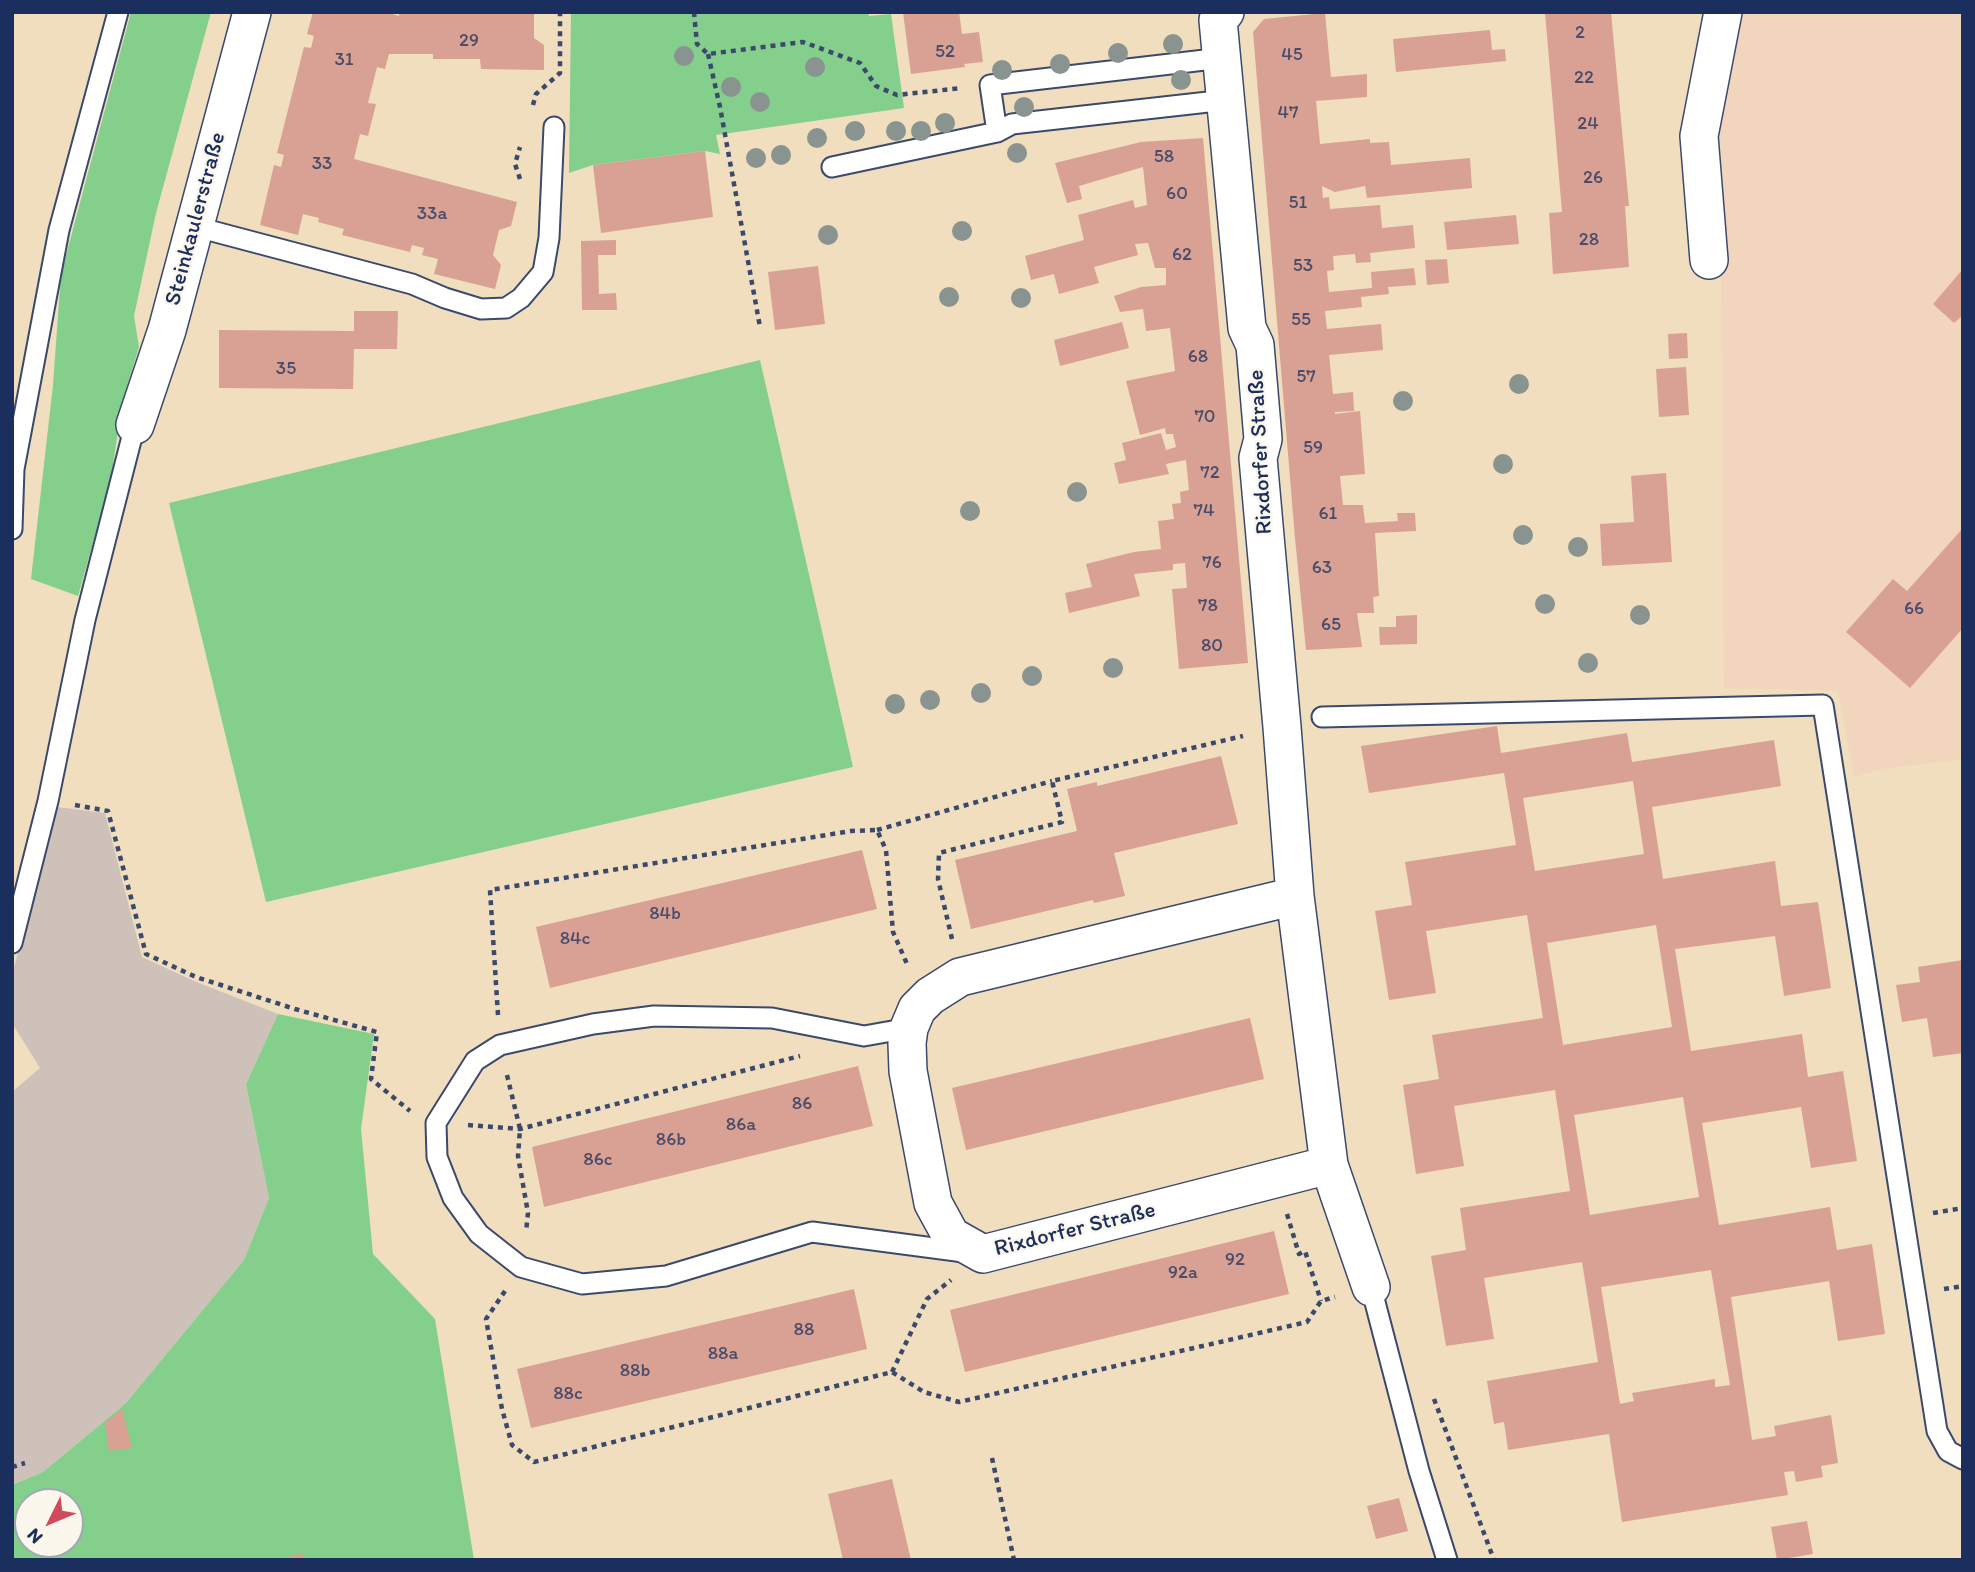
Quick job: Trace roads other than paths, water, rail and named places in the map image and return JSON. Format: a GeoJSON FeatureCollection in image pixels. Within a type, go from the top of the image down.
{"type":"FeatureCollection","features":[{"type":"Feature","properties":{"kind":"street","name":"Steinkaulerstraße"},"geometry":{"type":"LineString","coordinates":[[135,425],[167,330],[252,12]]}},
{"type":"Feature","properties":{"kind":"street","name":"Rixdorfer Straße"},"geometry":{"type":"LineString","coordinates":[[1225,12],[1218,20],[1247,328],[1255,345],[1264,439],[1258,458],[1283,727],[1295,896],[1329,1165],[1371,1287]]}},
{"type":"Feature","properties":{"kind":"street"},"geometry":{"type":"LineString","coordinates":[[1709,260],[1699,136],[1723,12]]}},
{"type":"Feature","properties":{"kind":"street"},"geometry":{"type":"LineString","coordinates":[[909,1028],[916,1009],[945,987],[1295,896]]}},
{"type":"Feature","properties":{"kind":"street","name":"Rixdorfer Straße"},"geometry":{"type":"LineString","coordinates":[[909,1028],[908,1070],[933,1203],[951,1236],[983,1254],[1329,1165]]}},
{"type":"Feature","properties":{"kind":"lane"},"geometry":{"type":"LineString","coordinates":[[12,529],[14,469],[59,230],[118,12]]}},
{"type":"Feature","properties":{"kind":"lane"},"geometry":{"type":"LineString","coordinates":[[997,132],[990,85],[1222,58]]}},
{"type":"Feature","properties":{"kind":"lane"},"geometry":{"type":"LineString","coordinates":[[832,167],[997,132],[1012,124],[1226,100]]}},
{"type":"Feature","properties":{"kind":"lane"},"geometry":{"type":"LineString","coordinates":[[193,226],[412,284],[481,309],[506,308],[521,298],[543,272],[548,238],[554,127]]}},
{"type":"Feature","properties":{"kind":"lane"},"geometry":{"type":"LineString","coordinates":[[12,943],[48,801],[85,620],[135,425]]}},
{"type":"Feature","properties":{"kind":"lane"},"geometry":{"type":"LineString","coordinates":[[1322,717],[1822,705],[1937,1431],[1948,1451],[1963,1459]]}},
{"type":"Feature","properties":{"kind":"lane"},"geometry":{"type":"LineString","coordinates":[[909,1028],[864,1036],[772,1018],[654,1016],[593,1024],[500,1045],[475,1061],[436,1123],[437,1157],[453,1198],[480,1234],[522,1267],[582,1283],[666,1276],[812,1232],[983,1254]]}},
{"type":"Feature","properties":{"kind":"lane"},"geometry":{"type":"LineString","coordinates":[[1371,1287],[1419,1471],[1447,1560]]}}]}
